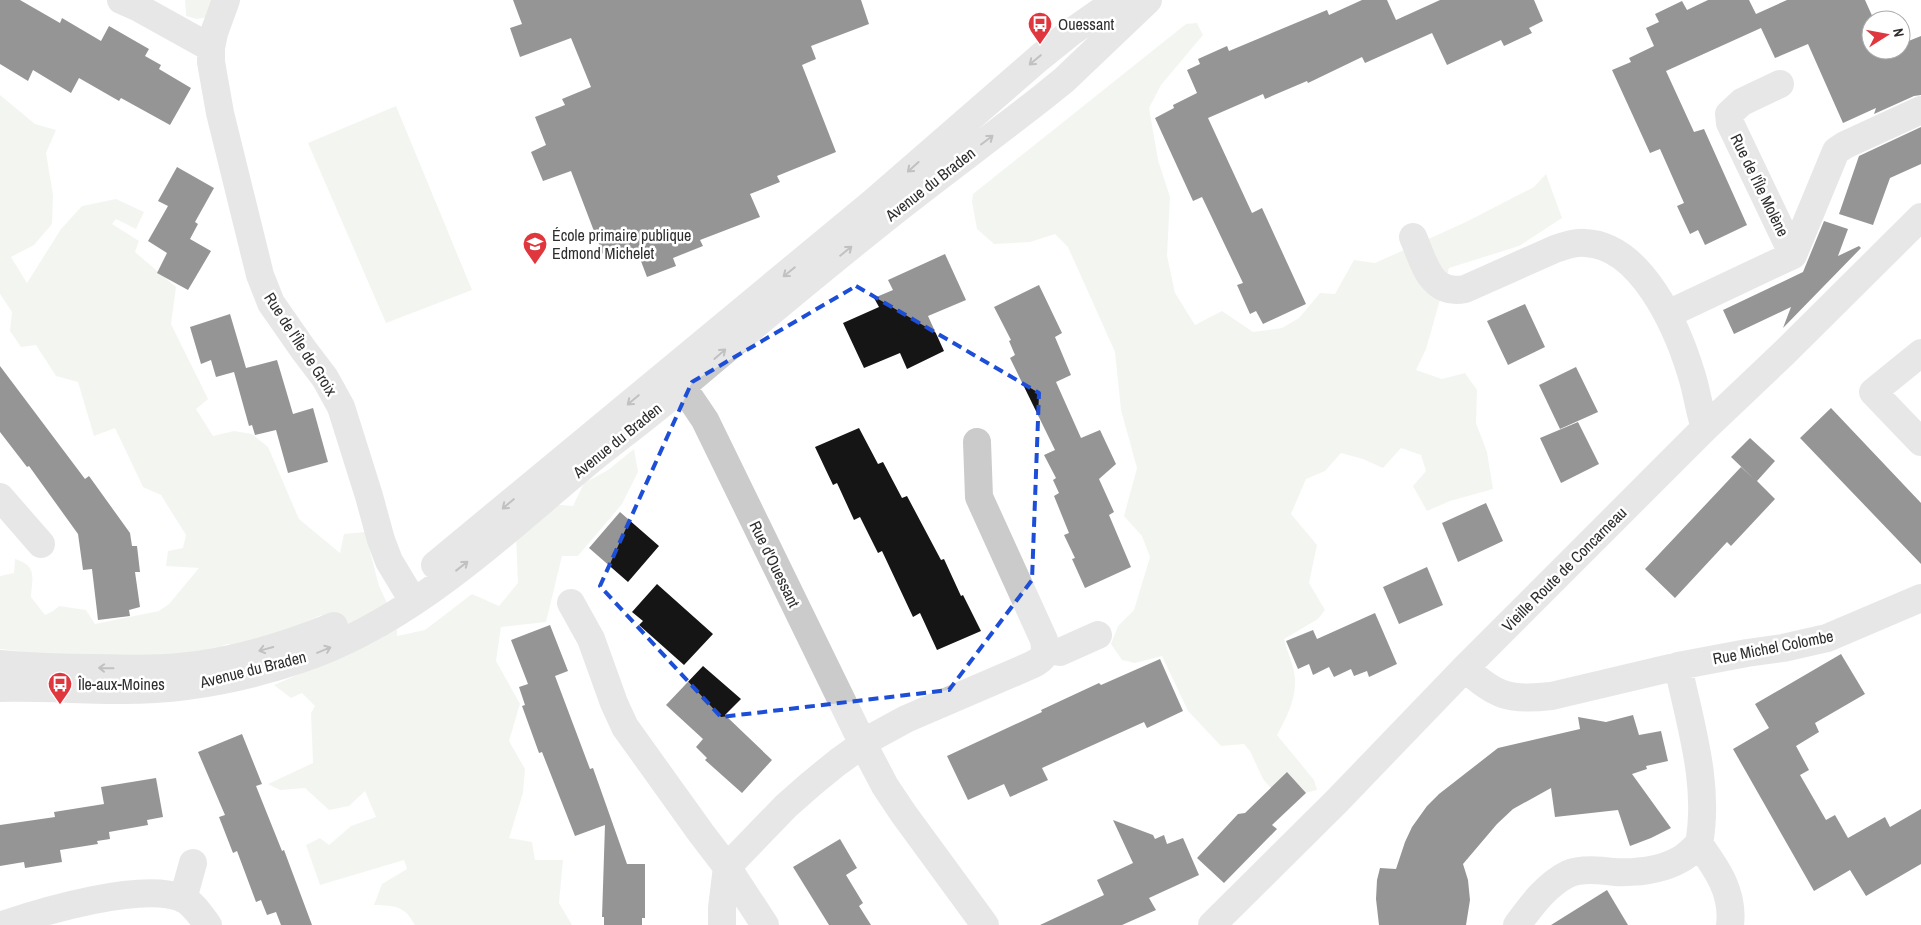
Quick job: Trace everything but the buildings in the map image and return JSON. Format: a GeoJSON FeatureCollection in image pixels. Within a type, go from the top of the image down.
{"type":"FeatureCollection","features":[{"type":"Feature","properties":{"kind":"street"},"geometry":{"type":"LineString","coordinates":[[121,0],[211,48]]}},
{"type":"Feature","properties":{"kind":"street","name":"Rue de l'Île de Groix"},"geometry":{"type":"LineString","coordinates":[[226,0],[218,19],[211,48],[211,62],[217,98],[260,275],[271,303],[325,378],[341,407],[381,540],[389,561],[409,594]]}},
{"type":"Feature","properties":{"kind":"street","name":"Avenue du Braden"},"geometry":{"type":"LineString","coordinates":[[0,664],[152,669],[209,663],[273,648],[305,637],[409,594],[437,586],[484,550],[595,457],[677,378],[1039,58],[1070,32],[1117,0]]}},
{"type":"Feature","properties":{"kind":"street","name":"Avenue du Braden"},"geometry":{"type":"LineString","coordinates":[[677,378],[719,354],[905,203],[1057,86],[1148,0]]}},
{"type":"Feature","properties":{"kind":"street","name":"Rue de l'Île Molène"},"geometry":{"type":"LineString","coordinates":[[1780,84],[1742,102],[1729,114],[1730,123],[1794,255]]}},
{"type":"Feature","properties":{"kind":"street","name":"Rue de l'Île Molène"},"geometry":{"type":"LineString","coordinates":[[1668,314],[1794,255],[1836,151],[1921,110]]}},
{"type":"Feature","properties":{"kind":"street","name":"Vieille Route de Concarneau"},"geometry":{"type":"LineString","coordinates":[[1212,925],[1336,801],[1464,668],[1705,428],[1783,354],[1921,217]]}},
{"type":"Feature","properties":{"kind":"street"},"geometry":{"type":"LineString","coordinates":[[1413,237],[1431,279],[1439,287],[1450,290],[1465,290],[1554,249],[1570,244],[1585,243],[1606,248],[1622,256],[1636,270],[1668,314],[1690,370],[1705,428]]}},
{"type":"Feature","properties":{"kind":"street"},"geometry":{"type":"LineString","coordinates":[[1921,353],[1873,392],[1921,442]]}},
{"type":"Feature","properties":{"kind":"street","name":"Rue d'Ouessant"},"geometry":{"type":"LineString","coordinates":[[677,378],[705,420],[862,744],[885,786],[903,814],[985,925]]}},
{"type":"Feature","properties":{"kind":"street"},"geometry":{"type":"LineString","coordinates":[[722,925],[727,867],[750,841],[786,806],[838,762],[873,737],[906,720],[1043,658],[1046,650],[1040,629],[979,497],[977,442]]}},
{"type":"Feature","properties":{"kind":"street"},"geometry":{"type":"LineString","coordinates":[[0,497],[41,544]]}},
{"type":"Feature","properties":{"kind":"street","name":"Avenue du Braden"},"geometry":{"type":"LineString","coordinates":[[0,688],[128,690],[195,684],[238,677],[304,658],[334,646],[391,616],[409,594]]}},
{"type":"Feature","properties":{"kind":"street","name":"Rue Michel Colombe"},"geometry":{"type":"LineString","coordinates":[[1464,668],[1481,683],[1503,695],[1534,698],[1730,655],[1783,648],[1827,638],[1921,598]]}},
{"type":"Feature","properties":{"kind":"street"},"geometry":{"type":"LineString","coordinates":[[571,603],[591,639],[614,704],[625,727],[727,867],[764,925]]}},
{"type":"Feature","properties":{"kind":"street"},"geometry":{"type":"LineString","coordinates":[[1046,650],[1060,652],[1098,635]]}},
{"type":"Feature","properties":{"kind":"street"},"geometry":{"type":"LineString","coordinates":[[1517,925],[1546,889],[1570,874],[1600,870],[1618,872],[1647,871],[1667,866],[1683,858],[1698,844],[1702,827],[1702,785],[1678,666]]}},
{"type":"Feature","properties":{"kind":"street"},"geometry":{"type":"LineString","coordinates":[[1698,844],[1719,872],[1726,888],[1731,906],[1730,925]]}},
{"type":"Feature","properties":{"kind":"street"},"geometry":{"type":"LineString","coordinates":[[183,899],[193,863]]}},
{"type":"Feature","properties":{"kind":"street"},"geometry":{"type":"LineString","coordinates":[[2,925],[38,913],[122,895],[162,893],[183,899],[197,910],[208,925]]}},
{"type":"Feature","properties":{"kind":"highlighted area"},"geometry":{"type":"Polygon","coordinates":[[[856,286],[1039,393],[1032,580],[949,690],[721,717],[600,586],[692,382],[856,286]]]}},
{"type":"Feature","properties":{"kind":"shaded area"},"geometry":{"type":"Polygon","coordinates":[[[185,0],[216,0],[208,17],[197,19],[186,16],[185,0]]]}},
{"type":"Feature","properties":{"kind":"shaded area"},"geometry":{"type":"Polygon","coordinates":[[[1197,23],[1203,35],[1161,85],[1149,108],[1158,160],[1170,197],[1167,256],[1175,293],[1195,325],[1222,311],[1253,332],[1282,328],[1299,318],[1320,293],[1335,294],[1354,260],[1375,263],[1466,222],[1534,187],[1546,174],[1562,218],[1519,246],[1449,268],[1426,349],[1416,370],[1442,379],[1465,373],[1477,390],[1476,423],[1487,452],[1493,489],[1450,501],[1427,511],[1413,486],[1426,471],[1421,455],[1401,448],[1383,468],[1363,459],[1341,453],[1325,471],[1306,479],[1291,514],[1317,545],[1309,583],[1325,610],[1318,619],[1284,639],[1294,670],[1295,687],[1290,709],[1277,735],[1314,780],[1317,790],[1280,799],[1263,779],[1250,751],[1244,744],[1221,746],[1188,711],[1162,656],[1135,663],[1122,660],[1111,644],[1118,626],[1134,610],[1150,557],[1142,536],[1124,516],[1137,468],[1121,410],[1115,352],[1068,247],[1055,234],[1030,242],[994,244],[977,229],[972,202],[973,194],[1186,24],[1197,23]]]}},
{"type":"Feature","properties":{"kind":"shaded area"},"geometry":{"type":"Polygon","coordinates":[[[0,95],[35,124],[56,130],[46,153],[53,195],[52,224],[34,245],[11,257],[27,283],[61,229],[82,206],[116,199],[144,212],[136,229],[116,219],[112,224],[139,241],[135,252],[176,287],[171,324],[208,399],[196,409],[213,436],[234,431],[252,434],[268,447],[299,519],[340,553],[344,534],[365,532],[379,586],[397,624],[397,636],[425,630],[472,594],[499,606],[518,583],[516,536],[551,504],[573,506],[584,483],[608,470],[634,449],[638,472],[622,504],[578,556],[562,556],[546,622],[501,627],[496,661],[520,704],[509,741],[525,769],[523,793],[509,838],[532,842],[535,860],[563,860],[559,903],[572,925],[415,925],[403,910],[374,905],[382,884],[407,869],[404,860],[320,885],[306,845],[320,838],[329,845],[351,826],[376,817],[365,791],[349,806],[329,810],[305,788],[280,790],[268,784],[313,763],[311,713],[315,706],[302,693],[291,698],[274,685],[323,664],[328,620],[321,615],[254,647],[227,644],[197,657],[60,663],[18,651],[0,649],[0,576],[14,573],[15,559],[27,565],[30,569],[32,574],[31,597],[45,615],[59,606],[86,610],[95,624],[159,611],[169,604],[199,568],[166,566],[168,551],[183,548],[186,535],[161,495],[143,487],[115,428],[94,436],[78,382],[56,376],[36,345],[21,347],[10,331],[12,312],[0,294],[0,95]]]}},
{"type":"Feature","properties":{"kind":"shaded area"},"geometry":{"type":"Polygon","coordinates":[[[396,106],[472,290],[386,323],[308,143],[396,106]]]}},
{"type":"Feature","properties":{"kind":"place","name":"Ouessant"},"geometry":{"type":"Point","coordinates":[1040,45]}},
{"type":"Feature","properties":{"kind":"place","name":"École primaire publique Edmond Michelet"},"geometry":{"type":"Point","coordinates":[535,265]}},
{"type":"Feature","properties":{"kind":"place","name":"Île-aux-Moines"},"geometry":{"type":"Point","coordinates":[60,705]}}]}
